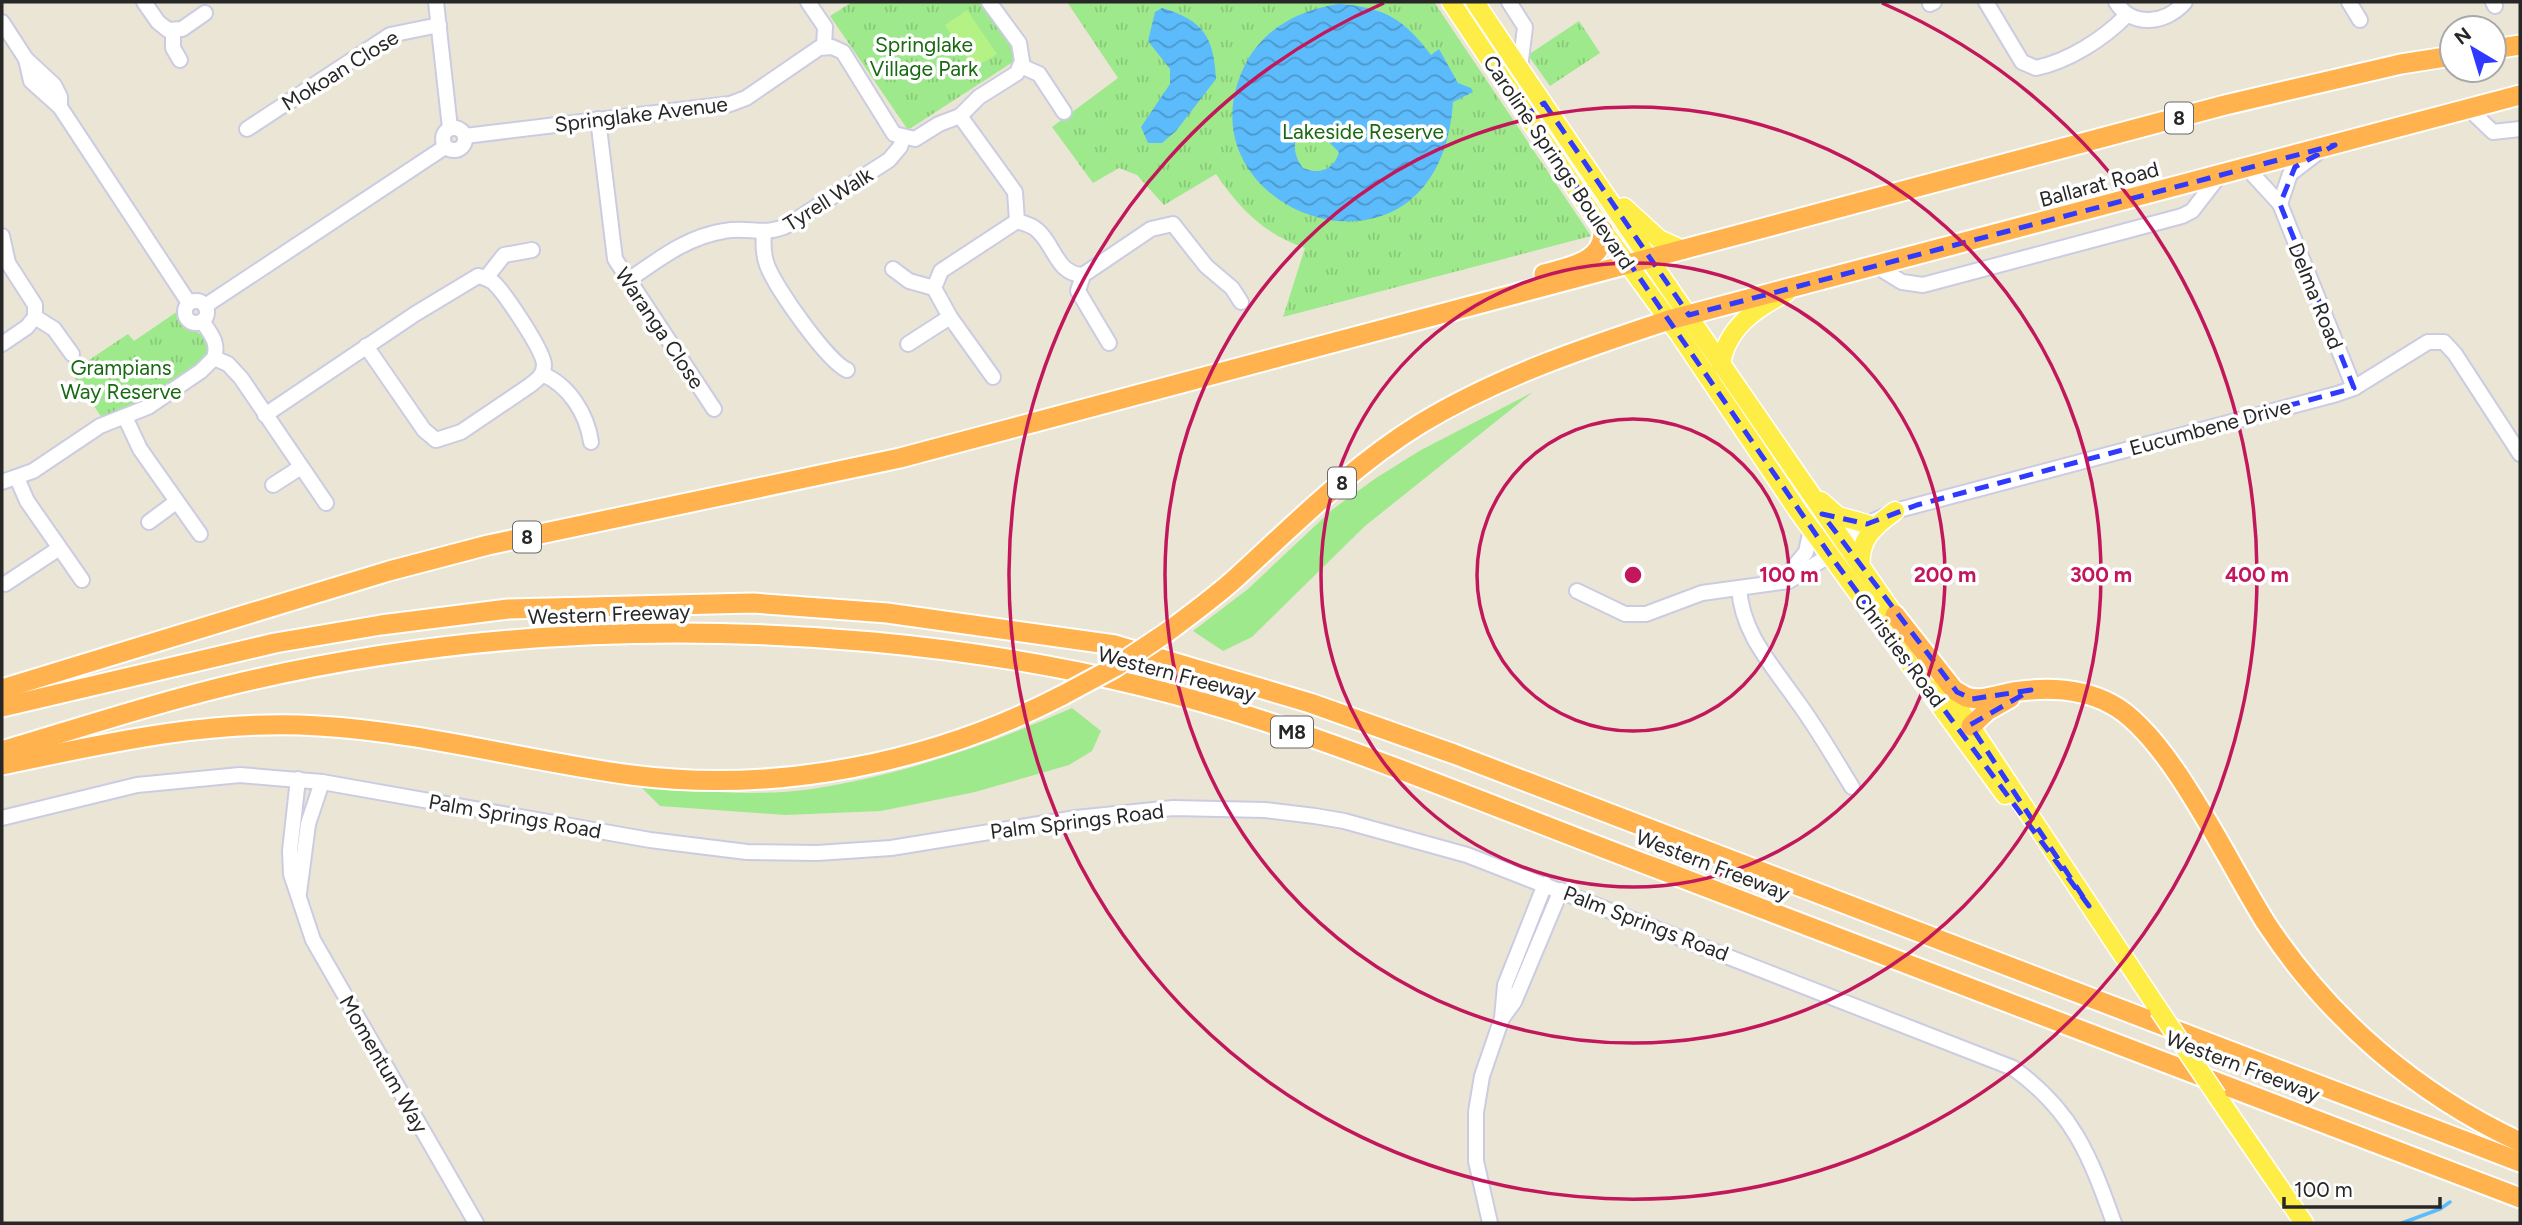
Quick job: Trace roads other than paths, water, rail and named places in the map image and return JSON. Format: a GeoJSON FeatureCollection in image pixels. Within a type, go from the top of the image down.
{"type":"FeatureCollection","features":[{"type":"Feature","properties":{"kind":"highway","name":"Ballarat Road"},"geometry":{"type":"LineString","coordinates":[[1628,265],[2225,105],[2401,64],[2438,58]]}},
{"type":"Feature","properties":{"kind":"highway","name":"Ballarat Road"},"geometry":{"type":"LineString","coordinates":[[1679,318],[2520,95]]}},
{"type":"Feature","properties":{"kind":"highway"},"geometry":{"type":"LineString","coordinates":[[1423,320],[1494,290],[1590,258],[1603,244],[1603,230]]}},
{"type":"Feature","properties":{"kind":"highway","name":"8"},"geometry":{"type":"LineString","coordinates":[[2,689],[389,571],[488,545],[900,458],[1628,265]]}},
{"type":"Feature","properties":{"kind":"highway","name":"8"},"geometry":{"type":"LineString","coordinates":[[2,765],[181,730],[277,725],[376,731],[634,775],[733,779],[784,777],[892,760],[1007,722],[1115,667],[1166,633],[1235,579],[1314,506],[1418,426],[1452,406],[1540,365],[1679,318]]}},
{"type":"Feature","properties":{"kind":"highway","name":"Western Freeway"},"geometry":{"type":"LineString","coordinates":[[2,707],[275,643],[381,625],[509,609],[753,603],[887,613],[1115,645],[1310,703],[1454,754],[2520,1162]]}},
{"type":"Feature","properties":{"kind":"highway"},"geometry":{"type":"LineString","coordinates":[[1895,615],[1961,695],[1972,699],[2031,690],[2064,690],[2092,696],[2115,706],[2135,720],[2164,755],[2265,921],[2318,993],[2410,1077],[2454,1107],[2520,1142]]}},
{"type":"Feature","properties":{"kind":"highway","name":"Western Freeway"},"geometry":{"type":"LineString","coordinates":[[2,751],[149,706],[318,666],[395,653],[569,635],[679,633],[877,642],[1083,673],[1259,720],[2041,1013],[2520,1198]]}},
{"type":"Feature","properties":{"kind":"highway"},"geometry":{"type":"LineString","coordinates":[[1971,726],[1999,703],[2031,690]]}},
{"type":"Feature","properties":{"kind":"main road","name":"Caroline Springs Boulevard"},"geometry":{"type":"LineString","coordinates":[[1451,2],[1628,265],[1679,318]]}},
{"type":"Feature","properties":{"kind":"main road","name":"Caroline Springs Boulevard"},"geometry":{"type":"LineString","coordinates":[[1475,2],[1606,191],[1648,259],[1679,318]]}},
{"type":"Feature","properties":{"kind":"main road"},"geometry":{"type":"LineString","coordinates":[[1527,114],[1544,103]]}},
{"type":"Feature","properties":{"kind":"main road"},"geometry":{"type":"LineString","coordinates":[[1606,191],[1659,239],[1683,250]]}},
{"type":"Feature","properties":{"kind":"main road"},"geometry":{"type":"LineString","coordinates":[[1721,365],[1727,343],[1744,320],[1774,299],[1803,285]]}},
{"type":"Feature","properties":{"kind":"main road","name":"Christies Road"},"geometry":{"type":"LineString","coordinates":[[1679,318],[1721,365],[1784,458],[1836,550],[2024,822],[2089,906]]}},
{"type":"Feature","properties":{"kind":"main road","name":"Christies Road"},"geometry":{"type":"LineString","coordinates":[[1679,318],[1811,529],[1861,568],[1895,615],[2304,1223]]}},
{"type":"Feature","properties":{"kind":"main road"},"geometry":{"type":"LineString","coordinates":[[1784,458],[1832,512],[1867,524]]}},
{"type":"Feature","properties":{"kind":"main road"},"geometry":{"type":"LineString","coordinates":[[1861,568],[1861,548],[1867,536],[1895,511]]}},
{"type":"Feature","properties":{"kind":"main road"},"geometry":{"type":"LineString","coordinates":[[1971,726],[1972,737],[2024,822]]}},
{"type":"Feature","properties":{"kind":"street"},"geometry":{"type":"LineString","coordinates":[[144,2],[161,25],[173,31]]}},
{"type":"Feature","properties":{"kind":"street"},"geometry":{"type":"LineString","coordinates":[[436,2],[450,128],[443,136],[445,147]]}},
{"type":"Feature","properties":{"kind":"street"},"geometry":{"type":"LineString","coordinates":[[808,2],[825,27],[824,47],[843,52],[885,122],[894,134],[903,138],[915,138],[939,124],[960,117],[979,97],[1014,77],[1021,66],[1019,43],[989,2]]}},
{"type":"Feature","properties":{"kind":"street","name":"Caroline Springs Boulevard"},"geometry":{"type":"LineString","coordinates":[[1509,2],[1525,27],[1520,68]]}},
{"type":"Feature","properties":{"kind":"street"},"geometry":{"type":"LineString","coordinates":[[1986,2],[2018,58],[2025,66],[2036,68],[2083,49],[2108,33],[2126,16]]}},
{"type":"Feature","properties":{"kind":"street"},"geometry":{"type":"LineString","coordinates":[[2116,2],[2126,16],[2140,21],[2174,13],[2185,2]]}},
{"type":"Feature","properties":{"kind":"street"},"geometry":{"type":"LineString","coordinates":[[2349,2],[2360,20]]}},
{"type":"Feature","properties":{"kind":"street"},"geometry":{"type":"LineString","coordinates":[[173,31],[205,13]]}},
{"type":"Feature","properties":{"kind":"street"},"geometry":{"type":"LineString","coordinates":[[2,22],[26,59],[54,85],[61,97],[60,107],[190,303]]}},
{"type":"Feature","properties":{"kind":"street","name":"Mokoan Close"},"geometry":{"type":"LineString","coordinates":[[247,130],[390,35],[439,25]]}},
{"type":"Feature","properties":{"kind":"street"},"geometry":{"type":"LineString","coordinates":[[173,31],[173,48],[180,60]]}},
{"type":"Feature","properties":{"kind":"street","name":"Springlake Avenue"},"geometry":{"type":"LineString","coordinates":[[465,136],[738,102],[824,47]]}},
{"type":"Feature","properties":{"kind":"street"},"geometry":{"type":"LineString","coordinates":[[1021,66],[1039,74],[1064,112]]}},
{"type":"Feature","properties":{"kind":"street"},"geometry":{"type":"LineString","coordinates":[[2469,109],[2493,132],[2520,129]]}},
{"type":"Feature","properties":{"kind":"street"},"geometry":{"type":"LineString","coordinates":[[960,117],[1015,192],[1018,204],[1017,221]]}},
{"type":"Feature","properties":{"kind":"street","name":"Waranga Close"},"geometry":{"type":"LineString","coordinates":[[598,119],[612,250],[627,281],[714,409]]}},
{"type":"Feature","properties":{"kind":"street"},"geometry":{"type":"LineString","coordinates":[[445,147],[453,151],[461,148],[465,136],[462,131],[450,128]]}},
{"type":"Feature","properties":{"kind":"street","name":"Tyrell Walk"},"geometry":{"type":"LineString","coordinates":[[627,281],[698,237],[737,229],[773,233],[889,160],[900,147],[903,138]]}},
{"type":"Feature","properties":{"kind":"street"},"geometry":{"type":"LineString","coordinates":[[2280,204],[2285,182],[2295,167],[2334,145]]}},
{"type":"Feature","properties":{"kind":"street"},"geometry":{"type":"LineString","coordinates":[[205,306],[445,147]]}},
{"type":"Feature","properties":{"kind":"street","name":"Delma Road"},"geometry":{"type":"LineString","coordinates":[[2247,168],[2280,204],[2354,388]]}},
{"type":"Feature","properties":{"kind":"street"},"geometry":{"type":"LineString","coordinates":[[1876,266],[1902,282],[1923,285],[2182,216],[2192,211],[2219,176]]}},
{"type":"Feature","properties":{"kind":"street"},"geometry":{"type":"LineString","coordinates":[[1017,221],[1037,229],[1065,270],[1083,275]]}},
{"type":"Feature","properties":{"kind":"street"},"geometry":{"type":"LineString","coordinates":[[934,288],[941,271],[1017,221]]}},
{"type":"Feature","properties":{"kind":"street"},"geometry":{"type":"LineString","coordinates":[[1110,343],[1078,291],[1083,275],[1159,225],[1173,224],[1206,265],[1232,288],[1241,302]]}},
{"type":"Feature","properties":{"kind":"street"},"geometry":{"type":"LineString","coordinates":[[764,232],[763,252],[769,271],[826,355],[847,370]]}},
{"type":"Feature","properties":{"kind":"street"},"geometry":{"type":"LineString","coordinates":[[2,236],[8,263],[35,305],[35,317],[27,327],[2,344]]}},
{"type":"Feature","properties":{"kind":"street"},"geometry":{"type":"LineString","coordinates":[[485,278],[504,255],[532,250]]}},
{"type":"Feature","properties":{"kind":"street"},"geometry":{"type":"LineString","coordinates":[[893,269],[909,281],[934,288],[950,317],[993,377]]}},
{"type":"Feature","properties":{"kind":"street"},"geometry":{"type":"LineString","coordinates":[[265,415],[366,346],[471,279],[485,278],[498,288],[539,349],[544,362],[542,373],[529,386],[461,432],[436,440],[424,430],[366,346]]}},
{"type":"Feature","properties":{"kind":"street"},"geometry":{"type":"LineString","coordinates":[[196,301],[205,306],[207,314],[202,321],[195,323],[187,318],[185,309],[190,303],[196,301]]}},
{"type":"Feature","properties":{"kind":"street"},"geometry":{"type":"LineString","coordinates":[[35,317],[50,325],[72,354]]}},
{"type":"Feature","properties":{"kind":"street"},"geometry":{"type":"LineString","coordinates":[[908,344],[950,317]]}},
{"type":"Feature","properties":{"kind":"street"},"geometry":{"type":"LineString","coordinates":[[2,482],[33,471],[100,426],[157,401],[201,371],[214,358],[217,349],[215,340],[202,321]]}},
{"type":"Feature","properties":{"kind":"street","name":"Eucumbene Drive"},"geometry":{"type":"LineString","coordinates":[[1577,591],[1615,611],[1637,615],[1702,593],[1779,583],[1801,576],[1867,524],[1895,511],[2354,388],[2421,345],[2444,342],[2455,354],[2520,454]]}},
{"type":"Feature","properties":{"kind":"street"},"geometry":{"type":"LineString","coordinates":[[214,358],[234,369],[326,503]]}},
{"type":"Feature","properties":{"kind":"street"},"geometry":{"type":"LineString","coordinates":[[542,373],[567,391],[589,425],[591,442]]}},
{"type":"Feature","properties":{"kind":"street"},"geometry":{"type":"LineString","coordinates":[[125,417],[130,433],[200,534]]}},
{"type":"Feature","properties":{"kind":"street"},"geometry":{"type":"LineString","coordinates":[[274,485],[301,467]]}},
{"type":"Feature","properties":{"kind":"street"},"geometry":{"type":"LineString","coordinates":[[17,478],[21,490],[58,549],[82,580]]}},
{"type":"Feature","properties":{"kind":"street"},"geometry":{"type":"LineString","coordinates":[[149,522],[176,502]]}},
{"type":"Feature","properties":{"kind":"street"},"geometry":{"type":"LineString","coordinates":[[1779,583],[1801,562],[1811,540],[1811,529]]}},
{"type":"Feature","properties":{"kind":"street"},"geometry":{"type":"LineString","coordinates":[[5,584],[58,549]]}},
{"type":"Feature","properties":{"kind":"street"},"geometry":{"type":"LineString","coordinates":[[1739,588],[1744,621],[1752,638],[1799,702],[1852,787]]}},
{"type":"Feature","properties":{"kind":"street","name":"Palm Springs Road"},"geometry":{"type":"LineString","coordinates":[[2,818],[168,780],[240,775],[322,782],[650,840],[747,852],[817,853],[891,848],[1125,812],[1173,808],[1265,810],[1344,821],[1415,839],[1545,884],[2013,1068],[2037,1085],[2074,1128],[2090,1157],[2114,1223]]}},
{"type":"Feature","properties":{"kind":"street","name":"Momentum Way"},"geometry":{"type":"LineString","coordinates":[[298,779],[290,851],[291,874],[313,940],[476,1223]]}},
{"type":"Feature","properties":{"kind":"street","name":"Momentum Way"},"geometry":{"type":"LineString","coordinates":[[299,901],[308,824],[322,782]]}},
{"type":"Feature","properties":{"kind":"street"},"geometry":{"type":"LineString","coordinates":[[1490,1223],[1476,1161],[1476,1112],[1482,1076],[1502,1018],[1505,985],[1545,884]]}},
{"type":"Feature","properties":{"kind":"street"},"geometry":{"type":"LineString","coordinates":[[1502,1018],[1514,1002],[1561,890]]}},
{"type":"Feature","properties":{"kind":"water"},"geometry":{"type":"Polygon","coordinates":[[[1339,4],[1369,8],[1392,17],[1412,32],[1431,55],[1439,49],[1458,83],[1471,88],[1473,92],[1453,102],[1437,166],[1404,205],[1361,221],[1315,216],[1273,195],[1243,160],[1232,115],[1247,61],[1264,38],[1299,15],[1339,4]],[[1308,122],[1296,138],[1296,156],[1303,168],[1309,170],[1320,171],[1330,167],[1339,152],[1308,122]]]}},
{"type":"Feature","properties":{"kind":"water"},"geometry":{"type":"Polygon","coordinates":[[[1162,8],[1187,18],[1204,32],[1212,52],[1216,79],[1176,131],[1162,143],[1148,143],[1141,127],[1170,84],[1170,69],[1148,41],[1155,12],[1162,8]]]}},
{"type":"Feature","properties":{"kind":"waterway"},"geometry":{"type":"LineString","coordinates":[[2402,1223],[2440,1209],[2450,1202]]}},
{"type":"Feature","properties":{"kind":"park label","name":"Springlake Village Park"},"geometry":{"type":"Point","coordinates":[924,56]}},
{"type":"Feature","properties":{"kind":"park label","name":"Lakeside Reserve"},"geometry":{"type":"Point","coordinates":[1363,131]}},
{"type":"Feature","properties":{"kind":"park label","name":"Grampians Way Reserve"},"geometry":{"type":"Point","coordinates":[121,379]}}]}
